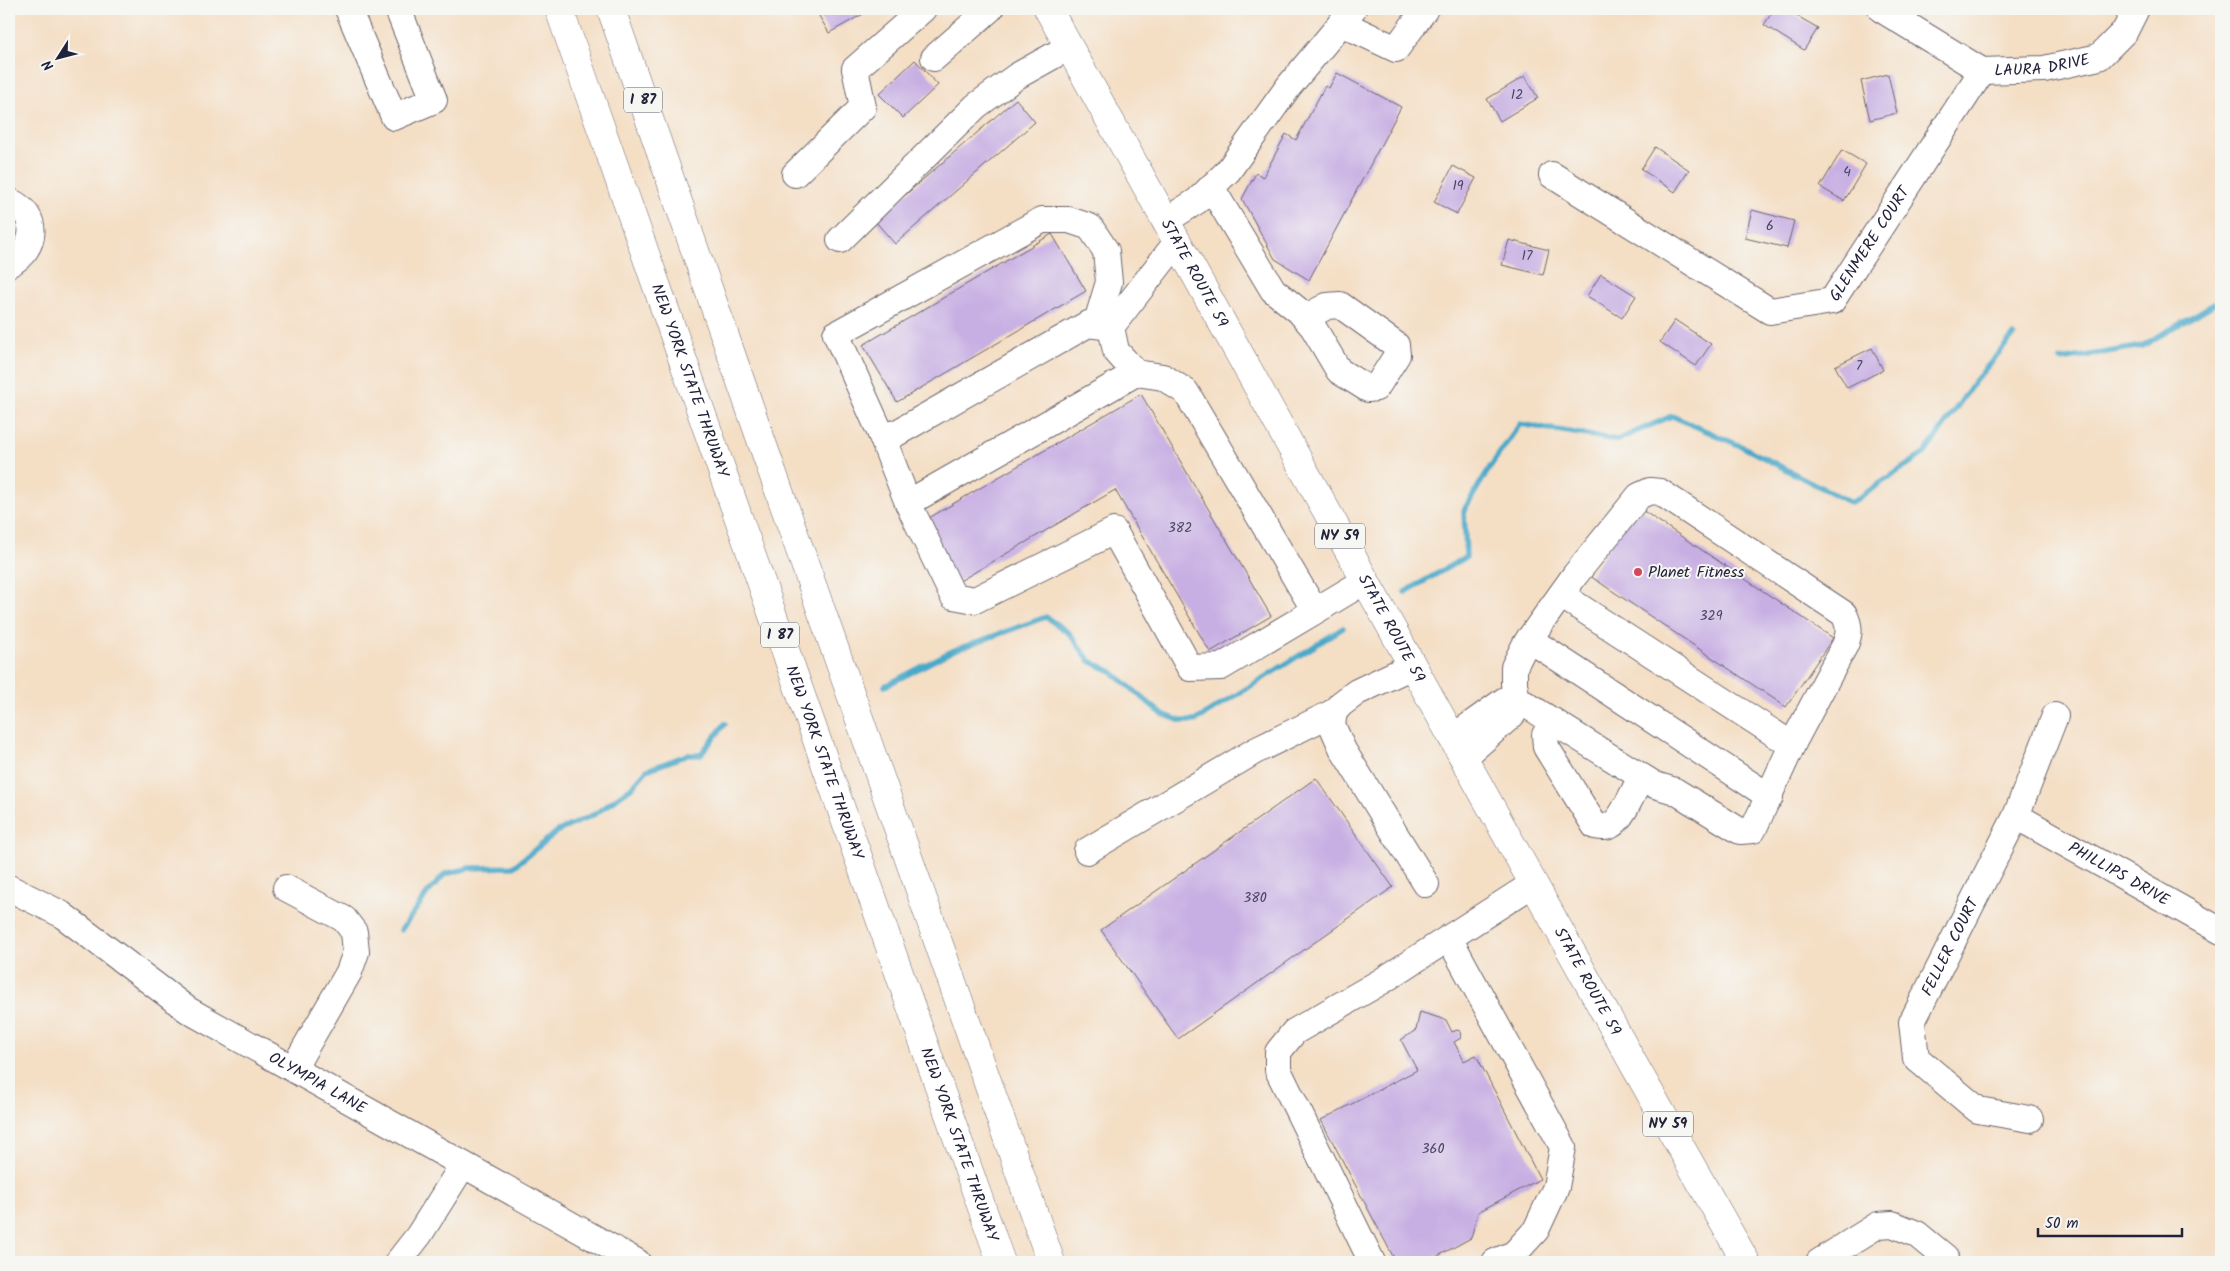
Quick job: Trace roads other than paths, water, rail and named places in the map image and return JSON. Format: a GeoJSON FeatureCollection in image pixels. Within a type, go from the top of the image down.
{"type":"FeatureCollection","features":[{"type":"Feature","properties":{"kind":"main road","name":"NEW YORK STATE THRUWAY"},"geometry":{"type":"LineString","coordinates":[[559,9],[1001,1262]]}},
{"type":"Feature","properties":{"kind":"main road","name":"I 87"},"geometry":{"type":"LineString","coordinates":[[611,9],[763,447],[1051,1262]]}},
{"type":"Feature","properties":{"kind":"main road","name":"STATE ROUTE 59"},"geometry":{"type":"LineString","coordinates":[[1048,9],[1533,884],[1746,1262]]}},
{"type":"Feature","properties":{"kind":"street"},"geometry":{"type":"LineString","coordinates":[[348,9],[394,117],[434,100],[398,9]]}},
{"type":"Feature","properties":{"kind":"street"},"geometry":{"type":"LineString","coordinates":[[795,174],[863,107],[855,69],[923,9]]}},
{"type":"Feature","properties":{"kind":"street"},"geometry":{"type":"LineString","coordinates":[[934,58],[990,9]]}},
{"type":"Feature","properties":{"kind":"street"},"geometry":{"type":"LineString","coordinates":[[1111,327],[1171,231],[1197,201],[1228,171],[1289,86],[1347,16],[1396,49],[1425,9]]}},
{"type":"Feature","properties":{"kind":"street","name":"LAURA DRIVE"},"geometry":{"type":"LineString","coordinates":[[1881,9],[1982,71],[2044,69],[2099,57],[2124,31],[2136,9]]}},
{"type":"Feature","properties":{"kind":"street"},"geometry":{"type":"LineString","coordinates":[[840,240],[976,106],[1017,76],[1069,47]]}},
{"type":"Feature","properties":{"kind":"street","name":"GLENMERE COURT"},"geometry":{"type":"LineString","coordinates":[[1552,175],[1770,311],[1832,301],[1982,71]]}},
{"type":"Feature","properties":{"kind":"street"},"geometry":{"type":"LineString","coordinates":[[1211,187],[1273,290],[1305,318]]}},
{"type":"Feature","properties":{"kind":"street"},"geometry":{"type":"LineString","coordinates":[[9,201],[24,211],[30,223],[32,237],[28,247],[19,259],[9,264]]}},
{"type":"Feature","properties":{"kind":"street"},"geometry":{"type":"LineString","coordinates":[[1136,374],[1116,351],[1111,327],[1099,315],[1109,282],[1106,251],[1090,227],[1069,220],[1042,220],[836,334],[908,503],[953,596],[975,600],[1114,531],[1190,668],[1221,667],[1365,581]]}},
{"type":"Feature","properties":{"kind":"street"},"geometry":{"type":"LineString","coordinates":[[880,434],[895,434],[1088,324],[1111,327]]}},
{"type":"Feature","properties":{"kind":"street"},"geometry":{"type":"LineString","coordinates":[[908,503],[1136,374],[1163,377],[1186,392],[1315,611]]}},
{"type":"Feature","properties":{"kind":"street"},"geometry":{"type":"LineString","coordinates":[[1458,748],[1505,700],[1517,699],[1655,785],[1675,791],[1740,831],[1753,830],[1792,745],[1845,646],[1849,636],[1849,624],[1844,614],[1660,492],[1650,490],[1640,496],[1561,595],[1529,639],[1514,667],[1514,684],[1517,699]]}},
{"type":"Feature","properties":{"kind":"street"},"geometry":{"type":"LineString","coordinates":[[1561,595],[1792,745]]}},
{"type":"Feature","properties":{"kind":"street"},"geometry":{"type":"LineString","coordinates":[[1529,639],[1770,796]]}},
{"type":"Feature","properties":{"kind":"street"},"geometry":{"type":"LineString","coordinates":[[1087,851],[1255,751],[1334,712],[1357,692],[1412,666]]}},
{"type":"Feature","properties":{"kind":"street"},"geometry":{"type":"LineString","coordinates":[[1334,712],[1332,725],[1343,750],[1426,884]]}},
{"type":"Feature","properties":{"kind":"street","name":"FELLER COURT"},"geometry":{"type":"LineString","coordinates":[[2030,1119],[1978,1110],[1916,1058],[1912,1022],[2016,816],[2055,716]]}},
{"type":"Feature","properties":{"kind":"street"},"geometry":{"type":"LineString","coordinates":[[1553,721],[1545,735],[1546,747],[1595,826],[1612,825],[1618,819],[1641,777]]}},
{"type":"Feature","properties":{"kind":"street","name":"PHILLIPS DRIVE"},"geometry":{"type":"LineString","coordinates":[[2016,816],[2221,930]]}},
{"type":"Feature","properties":{"kind":"street"},"geometry":{"type":"LineString","coordinates":[[1372,1262],[1278,1070],[1278,1052],[1294,1032],[1382,981],[1533,884]]}},
{"type":"Feature","properties":{"kind":"street","name":"OLYMPIA LANE"},"geometry":{"type":"LineString","coordinates":[[9,888],[61,914],[188,1010],[637,1262]]}},
{"type":"Feature","properties":{"kind":"street"},"geometry":{"type":"LineString","coordinates":[[286,888],[344,919],[354,932],[356,952],[349,972],[293,1069]]}},
{"type":"Feature","properties":{"kind":"street"},"geometry":{"type":"LineString","coordinates":[[1449,938],[1563,1147],[1556,1187],[1536,1230],[1514,1254],[1495,1262]]}},
{"type":"Feature","properties":{"kind":"street"},"geometry":{"type":"LineString","coordinates":[[398,1262],[419,1235],[464,1165]]}},
{"type":"Feature","properties":{"kind":"street"},"geometry":{"type":"LineString","coordinates":[[1819,1262],[1878,1225],[1892,1224],[1917,1234],[1945,1257],[1938,1262]]}},
{"type":"Feature","properties":{"kind":"waterway"},"geometry":{"type":"LineString","coordinates":[[2061,360],[2142,346],[2221,300]]}},
{"type":"Feature","properties":{"kind":"waterway"},"geometry":{"type":"LineString","coordinates":[[1405,592],[1466,557],[1464,510],[1492,464],[1520,424],[1617,440],[1672,416],[1743,447],[1851,503],[1925,453],[1975,381],[2014,335]]}},
{"type":"Feature","properties":{"kind":"waterway"},"geometry":{"type":"LineString","coordinates":[[885,686],[952,651],[1046,617],[1069,633],[1090,661],[1112,672],[1162,714],[1181,721],[1195,721],[1343,628]]}},
{"type":"Feature","properties":{"kind":"waterway"},"geometry":{"type":"LineString","coordinates":[[401,930],[427,894],[445,874],[470,868],[513,867],[558,831],[595,814],[632,787],[647,770],[687,755],[700,755],[725,724]]}},
{"type":"Feature","properties":{"kind":"place","name":"Planet Fitness"},"geometry":{"type":"Point","coordinates":[1638,572]}}]}
